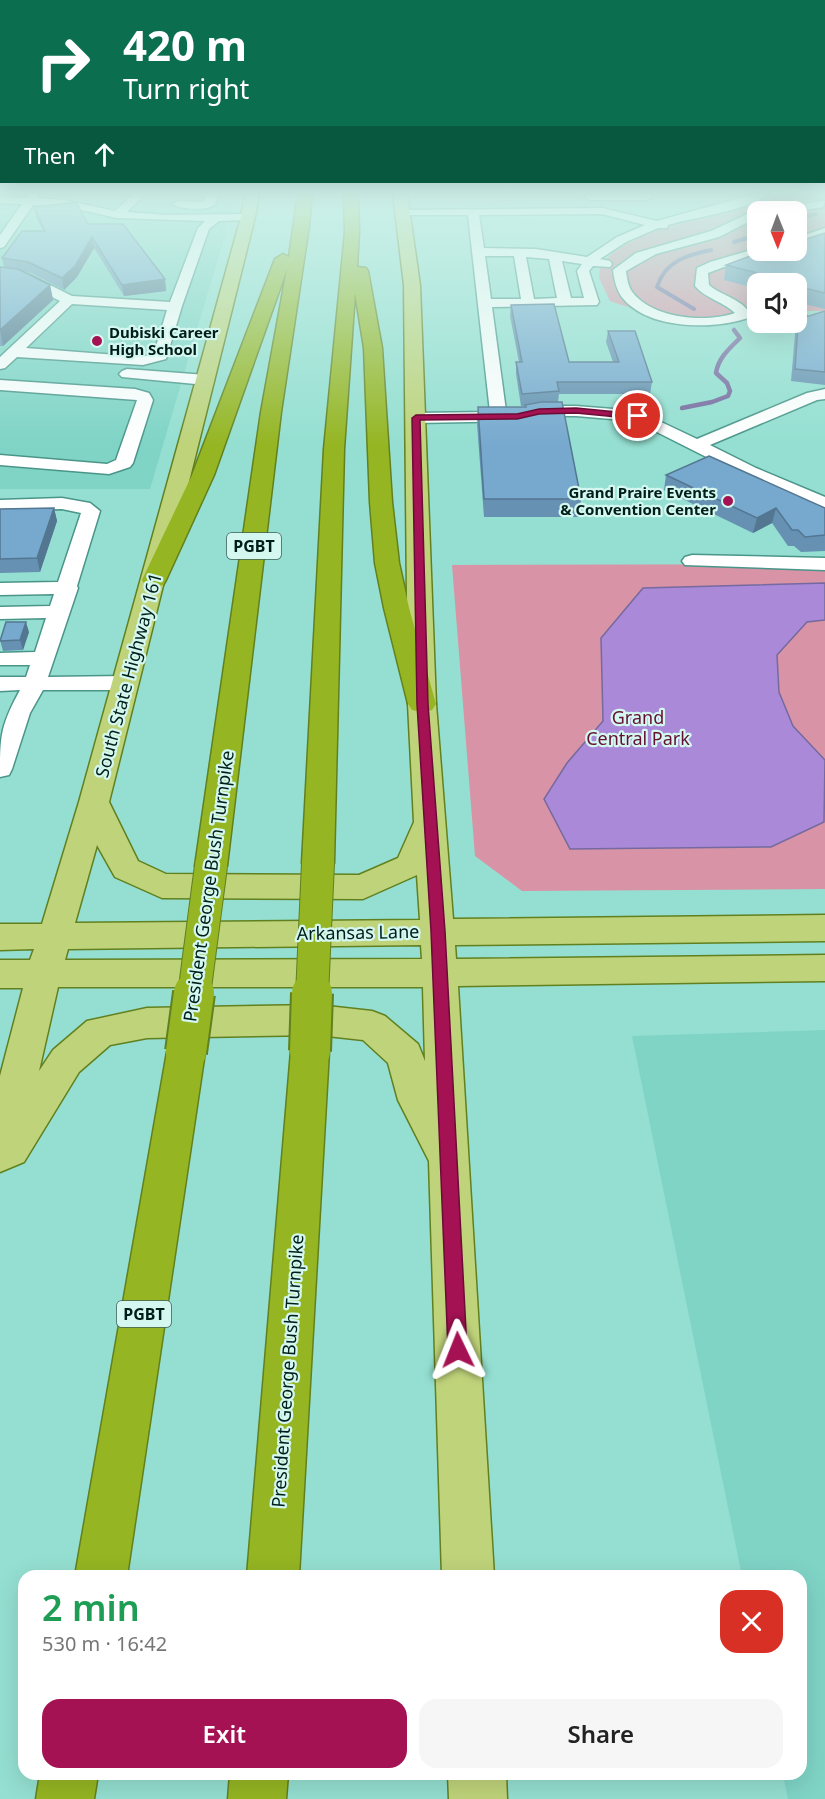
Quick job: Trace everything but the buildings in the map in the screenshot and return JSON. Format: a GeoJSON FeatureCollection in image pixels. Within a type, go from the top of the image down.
{"type":"FeatureCollection","features":[{"type":"Feature","properties":{"kind":"highway"},"geometry":{"type":"LineString","coordinates":[[154,580],[203,475],[275,278]]}},
{"type":"Feature","properties":{"kind":"highway","name":"President George Bush Turnpike"},"geometry":{"type":"LineString","coordinates":[[102,1570],[186,1052],[272,412],[294,278]]}},
{"type":"Feature","properties":{"kind":"highway","name":"President George Bush Turnpike"},"geometry":{"type":"LineString","coordinates":[[273,1570],[309,1051],[334,449],[348,278]]}},
{"type":"Feature","properties":{"kind":"highway"},"geometry":{"type":"LineString","coordinates":[[360,278],[371,326],[377,398],[379,482],[392,593],[422,704]]}},
{"type":"Feature","properties":{"kind":"highway"},"geometry":{"type":"LineString","coordinates":[[65,1799],[68,1780]]}},
{"type":"Feature","properties":{"kind":"highway"},"geometry":{"type":"LineString","coordinates":[[257,1799],[259,1780]]}},
{"type":"Feature","properties":{"kind":"main road","name":"South State Highway 161"},"geometry":{"type":"LineString","coordinates":[[0,1155],[44,973],[94,802],[232,278]]}},
{"type":"Feature","properties":{"kind":"main road"},"geometry":{"type":"LineString","coordinates":[[411,278],[422,704],[438,931],[468,1570]]}},
{"type":"Feature","properties":{"kind":"main road"},"geometry":{"type":"LineString","coordinates":[[94,802],[109,838],[126,868],[162,886],[363,887],[411,865],[431,819]]}},
{"type":"Feature","properties":{"kind":"main road","name":"Arkansas Lane"},"geometry":{"type":"LineString","coordinates":[[0,937],[825,928]]}},
{"type":"Feature","properties":{"kind":"main road"},"geometry":{"type":"LineString","coordinates":[[0,974],[440,973],[825,968]]}},
{"type":"Feature","properties":{"kind":"main road"},"geometry":{"type":"LineString","coordinates":[[0,1166],[66,1061],[100,1032],[147,1023],[318,1020],[372,1026],[405,1055],[417,1100],[448,1159]]}},
{"type":"Feature","properties":{"kind":"main road"},"geometry":{"type":"LineString","coordinates":[[477,1780],[478,1799]]}},
{"type":"Feature","properties":{"kind":"lane"},"geometry":{"type":"LineString","coordinates":[[26,278],[69,300],[175,306]]}},
{"type":"Feature","properties":{"kind":"lane"},"geometry":{"type":"LineString","coordinates":[[14,352],[143,361],[160,356],[185,278]]}},
{"type":"Feature","properties":{"kind":"lane"},"geometry":{"type":"LineString","coordinates":[[483,278],[498,411]]}},
{"type":"Feature","properties":{"kind":"lane"},"geometry":{"type":"LineString","coordinates":[[524,278],[528,302]]}},
{"type":"Feature","properties":{"kind":"lane"},"geometry":{"type":"LineString","coordinates":[[559,278],[565,302]]}},
{"type":"Feature","properties":{"kind":"lane"},"geometry":{"type":"LineString","coordinates":[[486,303],[592,302],[586,278]]}},
{"type":"Feature","properties":{"kind":"lane"},"geometry":{"type":"LineString","coordinates":[[620,278],[629,298],[662,316],[685,321],[733,320],[743,315],[741,309]]}},
{"type":"Feature","properties":{"kind":"lane"},"geometry":{"type":"LineString","coordinates":[[700,278],[702,286],[711,294],[747,310]]}},
{"type":"Feature","properties":{"kind":"lane"},"geometry":{"type":"LineString","coordinates":[[120,303],[159,298],[182,287]]}},
{"type":"Feature","properties":{"kind":"lane"},"geometry":{"type":"LineString","coordinates":[[0,365],[69,300]]}},
{"type":"Feature","properties":{"kind":"lane"},"geometry":{"type":"LineString","coordinates":[[0,365],[206,380]]}},
{"type":"Feature","properties":{"kind":"lane"},"geometry":{"type":"LineString","coordinates":[[0,385],[135,394],[143,396],[145,400],[124,463],[118,467],[109,469],[0,460]]}},
{"type":"Feature","properties":{"kind":"lane"},"geometry":{"type":"LineString","coordinates":[[696,445],[813,396],[825,394]]}},
{"type":"Feature","properties":{"kind":"lane"},"geometry":{"type":"LineString","coordinates":[[415,411],[498,411],[517,416],[539,411],[616,412],[638,416],[750,472],[824,503]]}},
{"type":"Feature","properties":{"kind":"lane"},"geometry":{"type":"LineString","coordinates":[[0,505],[85,505],[91,511],[68,588],[35,684],[10,713],[0,769]]}},
{"type":"Feature","properties":{"kind":"lane"},"geometry":{"type":"LineString","coordinates":[[692,561],[825,564]]}},
{"type":"Feature","properties":{"kind":"lane"},"geometry":{"type":"LineString","coordinates":[[0,589],[68,588]]}},
{"type":"Feature","properties":{"kind":"lane"},"geometry":{"type":"LineString","coordinates":[[0,612],[60,612]]}},
{"type":"Feature","properties":{"kind":"lane"},"geometry":{"type":"LineString","coordinates":[[0,659],[44,658]]}},
{"type":"Feature","properties":{"kind":"lane"},"geometry":{"type":"LineString","coordinates":[[0,684],[126,683]]}},
{"type":"Feature","properties":{"kind":"shaded area","name":"Dubiski Career High School"},"geometry":{"type":"Polygon","coordinates":[[[0,278],[212,278],[150,489],[0,489],[0,278]]]}},
{"type":"Feature","properties":{"kind":"shaded area"},"geometry":{"type":"Polygon","coordinates":[[[825,583],[825,620],[807,622],[777,655],[779,692],[793,726],[825,760],[824,822],[771,847],[570,849],[544,799],[567,763],[603,721],[601,638],[643,588],[825,583]]]}},
{"type":"Feature","properties":{"kind":"shaded area"},"geometry":{"type":"Polygon","coordinates":[[[825,1030],[825,1799],[788,1799],[784,1780],[807,1780],[807,1570],[741,1570],[632,1036],[825,1030]]]}},
{"type":"Feature","properties":{"kind":"green space"},"geometry":{"type":"Polygon","coordinates":[[[599,278],[747,278],[747,316],[738,319],[719,322],[683,321],[665,318],[610,301],[599,278]]]}},
{"type":"Feature","properties":{"kind":"green space"},"geometry":{"type":"Polygon","coordinates":[[[807,278],[825,278],[825,311],[807,311],[807,278]]]}},
{"type":"Feature","properties":{"kind":"green space","name":"Grand Central Park"},"geometry":{"type":"Polygon","coordinates":[[[825,564],[825,889],[522,891],[475,856],[452,565],[825,564]]]}},
{"type":"Feature","properties":{"kind":"waterway"},"geometry":{"type":"LineString","coordinates":[[661,278],[657,287],[694,309]]}},
{"type":"Feature","properties":{"kind":"waterway"},"geometry":{"type":"LineString","coordinates":[[682,408],[728,396],[730,391],[727,383],[716,373],[722,358],[740,338],[734,330]]}},
{"type":"Feature","properties":{"kind":"place","name":"Dubiski Career High School"},"geometry":{"type":"Point","coordinates":[97,341]}},
{"type":"Feature","properties":{"kind":"place","name":"Grand Praire Events & Convention Center"},"geometry":{"type":"Point","coordinates":[728,501]}},
{"type":"Feature","properties":{"kind":"route"},"geometry":{"type":"LineString","coordinates":[[458,1350],[438,931],[422,704],[416,418],[517,416],[539,411],[616,412],[638,416]]}}]}
